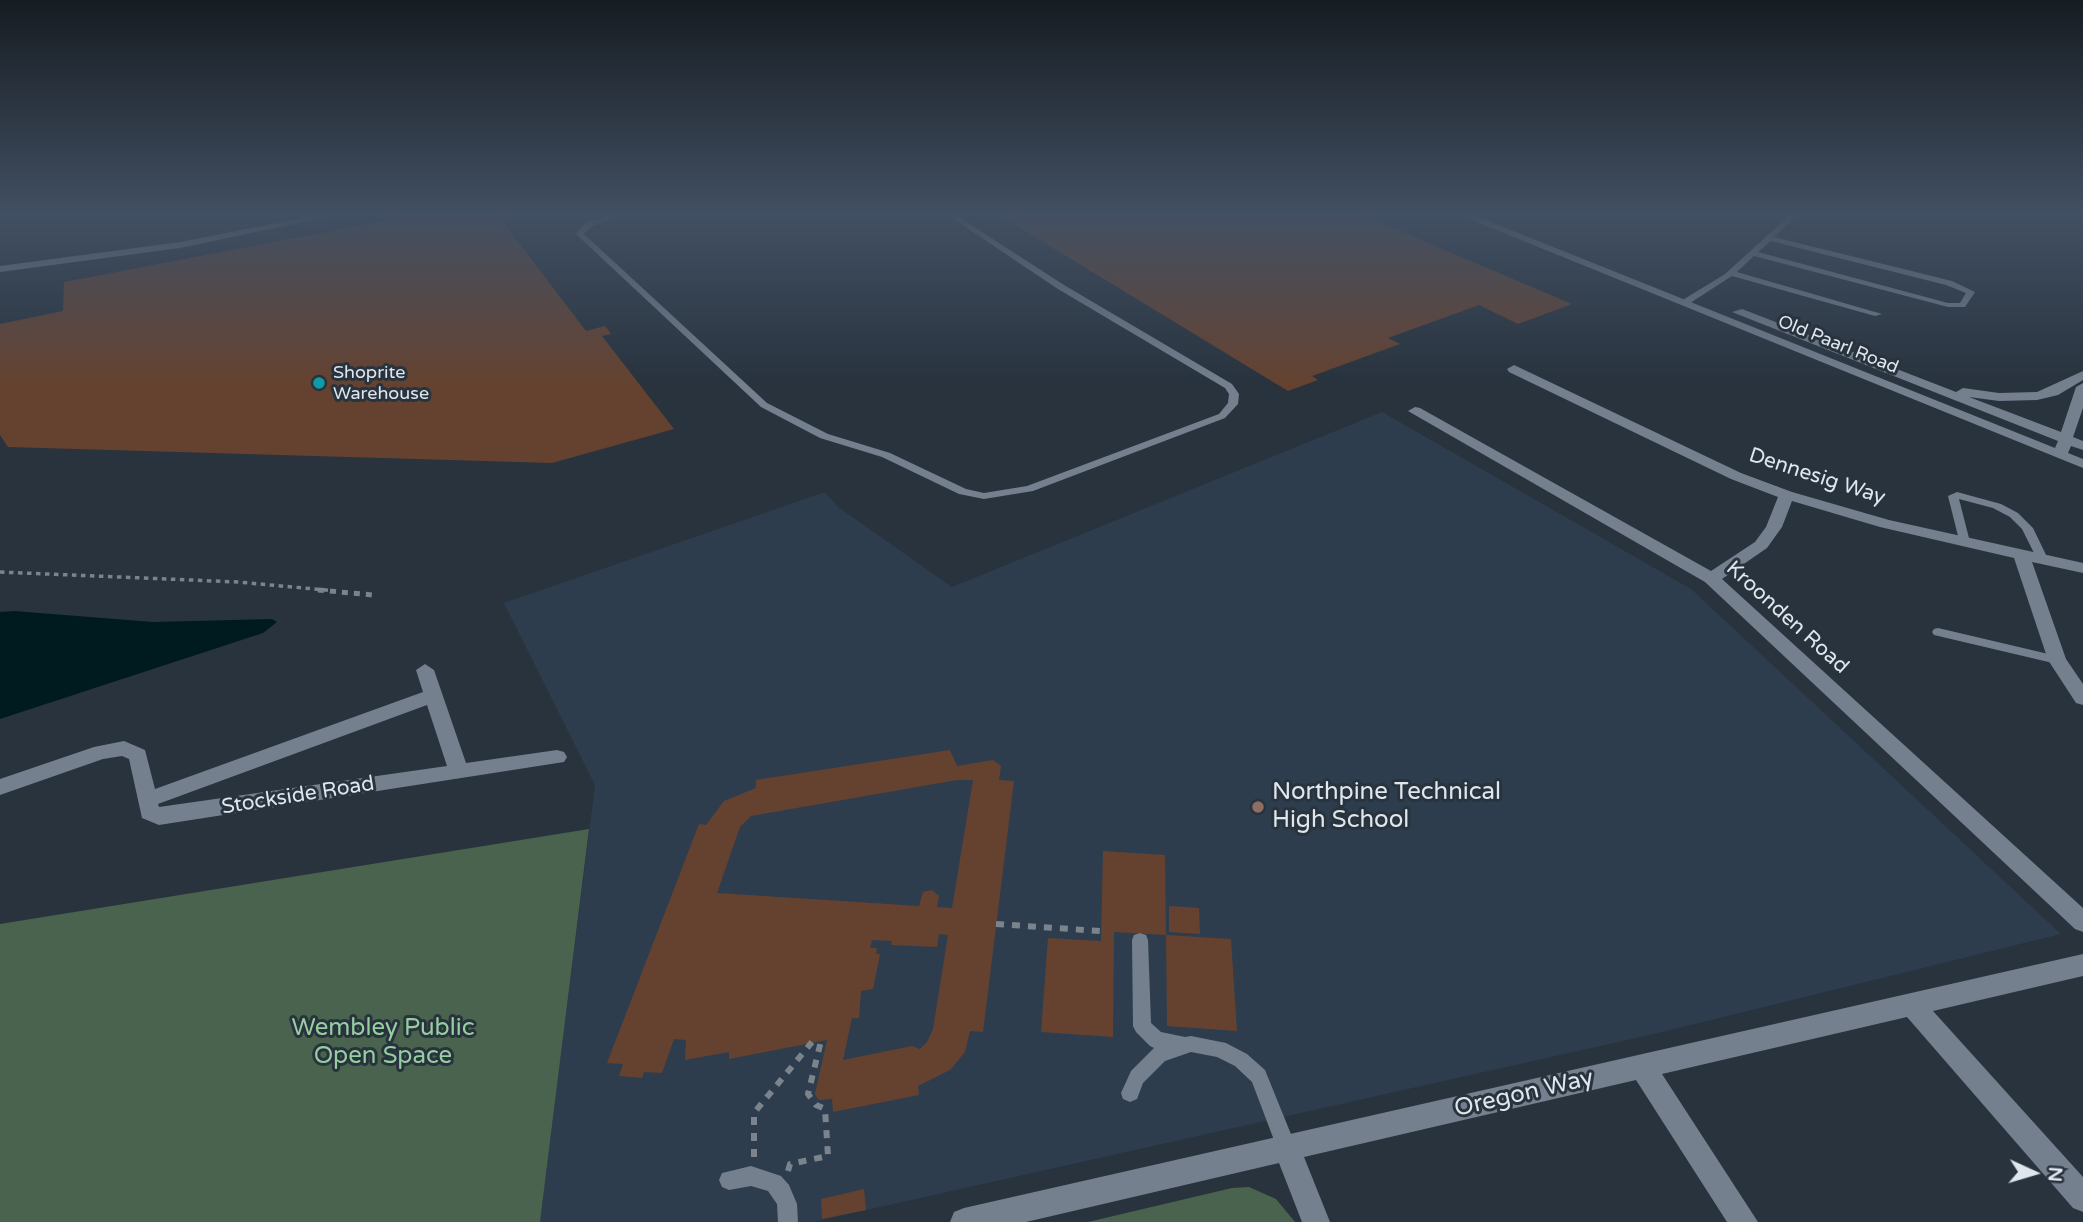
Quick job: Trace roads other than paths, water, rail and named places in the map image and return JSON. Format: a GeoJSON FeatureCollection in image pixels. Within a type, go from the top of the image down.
{"type":"FeatureCollection","features":[{"type":"Feature","properties":{"kind":"street","name":"Old Paarl Road"},"geometry":{"type":"LineString","coordinates":[[1604,271],[2083,464]]}},
{"type":"Feature","properties":{"kind":"street","name":"Old Paarl Road"},"geometry":{"type":"LineString","coordinates":[[1634,271],[2083,446]]}},
{"type":"Feature","properties":{"kind":"street","name":"Dennesig Way"},"geometry":{"type":"LineString","coordinates":[[1514,369],[1704,460],[1787,495],[1964,542],[2083,568]]}},
{"type":"Feature","properties":{"kind":"street"},"geometry":{"type":"LineString","coordinates":[[1915,382],[1975,394],[2021,397],[2053,392],[2083,374]]}},
{"type":"Feature","properties":{"kind":"street"},"geometry":{"type":"LineString","coordinates":[[2060,455],[2068,440],[2083,387]]}},
{"type":"Feature","properties":{"kind":"street","name":"Kroonden Road"},"geometry":{"type":"LineString","coordinates":[[1415,411],[1711,578],[2083,922]]}},
{"type":"Feature","properties":{"kind":"street"},"geometry":{"type":"LineString","coordinates":[[1711,578],[1760,545],[1774,527],[1787,495]]}},
{"type":"Feature","properties":{"kind":"street"},"geometry":{"type":"LineString","coordinates":[[2021,555],[2057,660],[2083,698]]}},
{"type":"Feature","properties":{"kind":"street"},"geometry":{"type":"LineString","coordinates":[[425,670],[459,772]]}},
{"type":"Feature","properties":{"kind":"street","name":"Stockside Road"},"geometry":{"type":"LineString","coordinates":[[434,695],[147,800],[149,812],[159,817],[557,757]]}},
{"type":"Feature","properties":{"kind":"street"},"geometry":{"type":"LineString","coordinates":[[0,787],[101,752],[124,748],[138,755],[147,800]]}},
{"type":"Feature","properties":{"kind":"street","name":"Oregon Way"},"geometry":{"type":"LineString","coordinates":[[964,1222],[2083,964]]}},
{"type":"Feature","properties":{"kind":"street"},"geometry":{"type":"LineString","coordinates":[[1912,1005],[2083,1198]]}},
{"type":"Feature","properties":{"kind":"street"},"geometry":{"type":"LineString","coordinates":[[1642,1067],[1744,1222]]}},
{"type":"Feature","properties":{"kind":"street"},"geometry":{"type":"LineString","coordinates":[[1287,1149],[1316,1222]]}},
{"type":"Feature","properties":{"kind":"lane"},"geometry":{"type":"LineString","coordinates":[[620,271],[764,405],[824,436],[886,455],[963,492],[984,496],[1029,489],[1222,416],[1233,404],[1234,394],[1229,386],[1036,271]]}},
{"type":"Feature","properties":{"kind":"lane"},"geometry":{"type":"LineString","coordinates":[[1684,303],[1699,297],[1733,271]]}},
{"type":"Feature","properties":{"kind":"lane"},"geometry":{"type":"LineString","coordinates":[[1821,271],[1948,304],[1962,305],[1971,292],[1962,287],[1899,271]]}},
{"type":"Feature","properties":{"kind":"lane"},"geometry":{"type":"LineString","coordinates":[[1730,274],[1878,314]]}},
{"type":"Feature","properties":{"kind":"lane"},"geometry":{"type":"LineString","coordinates":[[1964,542],[1953,496],[1956,495],[1997,506],[2014,515],[2027,527],[2042,559]]}},
{"type":"Feature","properties":{"kind":"lane"},"geometry":{"type":"LineString","coordinates":[[1938,632],[2057,660]]}},
{"type":"Feature","properties":{"kind":"lane"},"geometry":{"type":"LineString","coordinates":[[1140,940],[1142,1026],[1156,1040],[1220,1048],[1250,1067],[1259,1076],[1287,1149]]}},
{"type":"Feature","properties":{"kind":"lane"},"geometry":{"type":"LineString","coordinates":[[1130,1093],[1146,1064],[1175,1047],[1191,1044]]}},
{"type":"Feature","properties":{"kind":"lane"},"geometry":{"type":"LineString","coordinates":[[729,1180],[754,1176],[774,1183],[782,1192],[788,1222]]}},
{"type":"Feature","properties":{"kind":"place","name":"Shoprite Warehouse"},"geometry":{"type":"Point","coordinates":[319,383]}},
{"type":"Feature","properties":{"kind":"place","name":"Northpine Technical High School"},"geometry":{"type":"Point","coordinates":[1258,807]}},
{"type":"Feature","properties":{"kind":"park label","name":"Wembley Public Open Space"},"geometry":{"type":"Point","coordinates":[383,1043]}}]}
